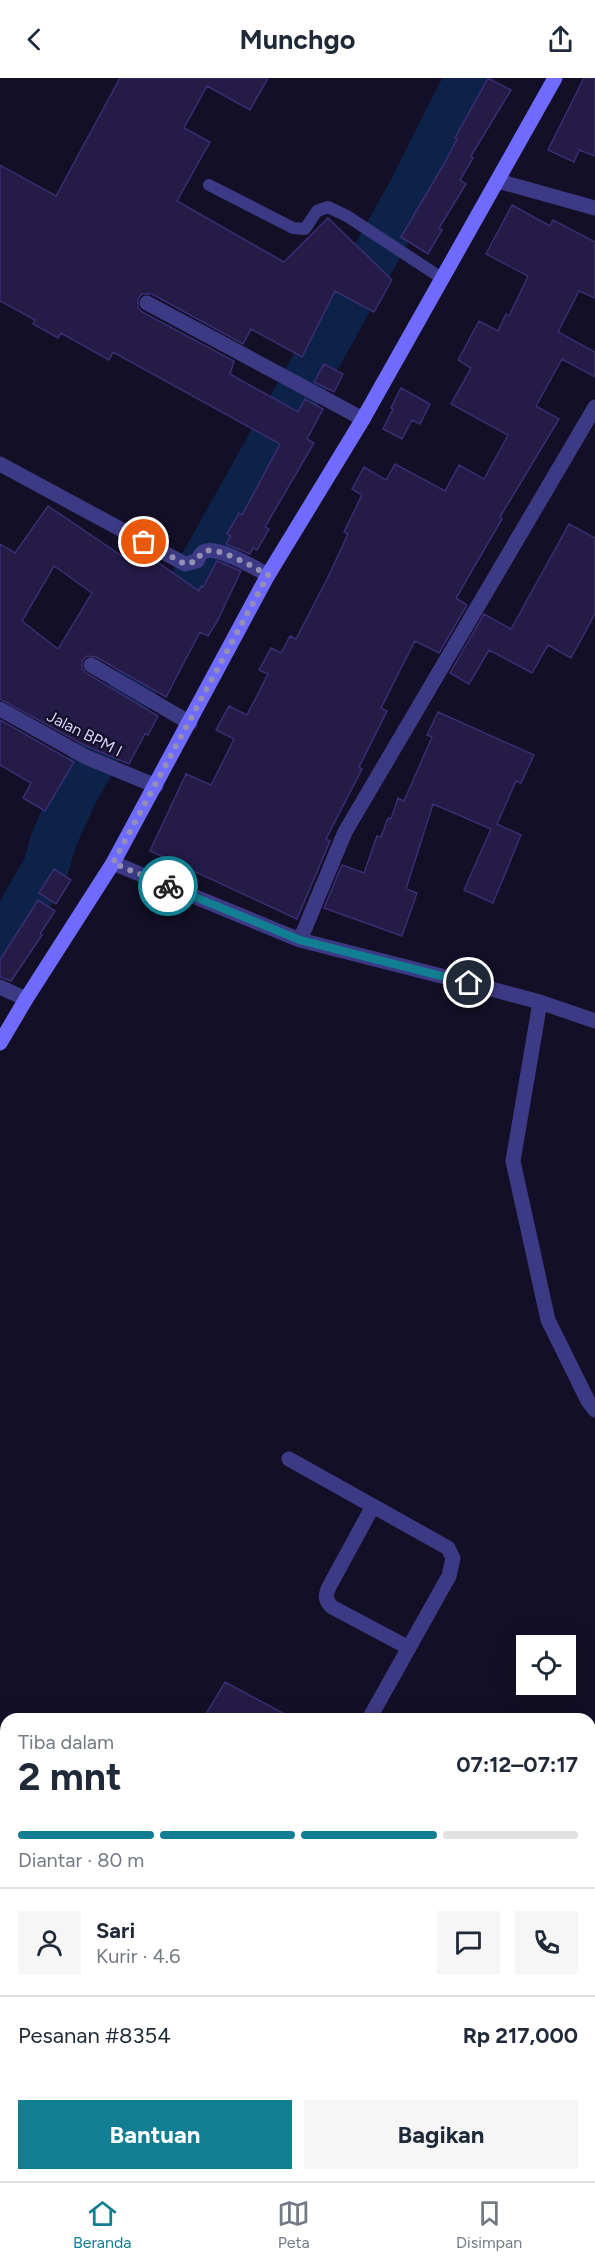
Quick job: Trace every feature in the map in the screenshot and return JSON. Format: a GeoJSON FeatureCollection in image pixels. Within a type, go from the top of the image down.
{"type":"FeatureCollection","features":[{"type":"Feature","properties":{"kind":"street"},"geometry":{"type":"LineString","coordinates":[[0,1043],[113,863],[268,575],[363,419],[444,279],[555,78]]}},
{"type":"Feature","properties":{"kind":"street"},"geometry":{"type":"LineString","coordinates":[[498,181],[595,208]]}},
{"type":"Feature","properties":{"kind":"street"},"geometry":{"type":"LineString","coordinates":[[147,303],[363,419]]}},
{"type":"Feature","properties":{"kind":"street"},"geometry":{"type":"LineString","coordinates":[[300,940],[345,832],[595,407]]}},
{"type":"Feature","properties":{"kind":"street"},"geometry":{"type":"LineString","coordinates":[[0,464],[185,564],[197,561],[207,550],[224,553],[268,575]]}},
{"type":"Feature","properties":{"kind":"street"},"geometry":{"type":"LineString","coordinates":[[91,665],[190,723]]}},
{"type":"Feature","properties":{"kind":"street","name":"Jalan BPM I"},"geometry":{"type":"LineString","coordinates":[[0,709],[86,757],[156,786]]}},
{"type":"Feature","properties":{"kind":"street"},"geometry":{"type":"LineString","coordinates":[[113,863],[300,940],[540,1002],[595,1021]]}},
{"type":"Feature","properties":{"kind":"street"},"geometry":{"type":"LineString","coordinates":[[0,987],[26,999]]}},
{"type":"Feature","properties":{"kind":"street"},"geometry":{"type":"LineString","coordinates":[[540,1002],[513,1161],[548,1320],[588,1401],[595,1410]]}},
{"type":"Feature","properties":{"kind":"street"},"geometry":{"type":"LineString","coordinates":[[290,1459],[448,1548],[453,1558],[448,1576],[372,1713]]}},
{"type":"Feature","properties":{"kind":"street"},"geometry":{"type":"LineString","coordinates":[[373,1506],[329,1587],[326,1601],[332,1607],[409,1648]]}},
{"type":"Feature","properties":{"kind":"lane"},"geometry":{"type":"LineString","coordinates":[[209,185],[292,228],[305,229],[317,211],[328,207],[347,216],[444,279]]}},
{"type":"Feature","properties":{"kind":"building"},"geometry":{"type":"Polygon","coordinates":[[[120,78],[268,78],[250,110],[207,86],[184,128],[210,142],[177,201],[284,262],[328,218],[392,280],[374,312],[335,291],[302,357],[251,329],[243,344],[152,294],[142,294],[138,299],[138,308],[142,312],[234,361],[230,374],[298,412],[305,399],[323,409],[307,439],[314,443],[265,527],[269,529],[257,550],[253,548],[250,554],[226,544],[231,536],[227,534],[239,513],[242,515],[280,444],[113,352],[109,360],[61,333],[58,338],[33,324],[35,320],[0,301],[0,165],[56,196],[120,78]]]}},
{"type":"Feature","properties":{"kind":"building"},"geometry":{"type":"Polygon","coordinates":[[[488,78],[511,90],[471,156],[473,158],[460,180],[466,184],[439,228],[442,230],[428,254],[401,237],[444,164],[457,139],[455,138],[488,78]]]}},
{"type":"Feature","properties":{"kind":"building"},"geometry":{"type":"Polygon","coordinates":[[[584,78],[595,78],[595,156],[579,150],[574,162],[548,150],[584,78]]]}},
{"type":"Feature","properties":{"kind":"building"},"geometry":{"type":"Polygon","coordinates":[[[512,205],[550,226],[553,220],[595,242],[595,298],[579,291],[558,332],[595,352],[595,377],[562,359],[536,406],[559,419],[500,517],[502,519],[456,598],[467,605],[439,653],[415,641],[381,708],[387,711],[359,767],[362,769],[326,839],[330,841],[297,919],[150,851],[186,774],[211,785],[234,739],[216,730],[229,706],[247,715],[268,674],[259,670],[271,648],[281,653],[290,636],[296,639],[348,534],[344,532],[362,495],[352,489],[364,467],[386,480],[395,464],[445,491],[459,465],[484,479],[508,435],[451,404],[471,368],[458,360],[479,321],[498,331],[506,314],[509,316],[528,276],[486,254],[512,205]]]}},
{"type":"Feature","properties":{"kind":"building"},"geometry":{"type":"Polygon","coordinates":[[[324,364],[343,374],[334,392],[314,382],[324,364]]]}},
{"type":"Feature","properties":{"kind":"building"},"geometry":{"type":"Polygon","coordinates":[[[401,388],[430,404],[420,424],[412,420],[402,439],[383,429],[401,388]]]}},
{"type":"Feature","properties":{"kind":"building"},"geometry":{"type":"Polygon","coordinates":[[[48,506],[122,556],[124,553],[147,568],[153,559],[199,591],[217,561],[241,571],[218,620],[208,636],[200,632],[166,697],[96,657],[87,656],[82,661],[82,669],[86,673],[158,716],[148,735],[145,734],[129,764],[84,745],[0,699],[0,544],[15,553],[48,506]],[[54,566],[22,621],[58,649],[92,593],[54,566]]]}},
{"type":"Feature","properties":{"kind":"building"},"geometry":{"type":"Polygon","coordinates":[[[569,524],[595,538],[595,614],[571,658],[548,645],[532,673],[489,650],[469,684],[450,673],[484,614],[511,629],[569,524]]]}},
{"type":"Feature","properties":{"kind":"building"},"geometry":{"type":"Polygon","coordinates":[[[438,712],[534,755],[521,783],[516,781],[497,824],[521,835],[493,903],[464,890],[491,829],[433,804],[406,889],[417,893],[402,936],[324,908],[342,865],[364,873],[377,836],[381,837],[388,818],[391,819],[398,798],[404,801],[432,737],[427,735],[438,712]]]}},
{"type":"Feature","properties":{"kind":"building"},"geometry":{"type":"Polygon","coordinates":[[[0,720],[74,762],[45,811],[23,798],[31,783],[0,765],[0,720]]]}},
{"type":"Feature","properties":{"kind":"building"},"geometry":{"type":"Polygon","coordinates":[[[54,869],[71,880],[56,904],[39,893],[54,869]]]}},
{"type":"Feature","properties":{"kind":"building"},"geometry":{"type":"Polygon","coordinates":[[[38,900],[55,911],[11,981],[0,977],[0,960],[38,900]]]}},
{"type":"Feature","properties":{"kind":"building"},"geometry":{"type":"Polygon","coordinates":[[[225,1682],[283,1713],[207,1713],[225,1682]]]}},
{"type":"Feature","properties":{"kind":"waterway"},"geometry":{"type":"LineString","coordinates":[[0,947],[46,867],[54,839],[75,793],[411,191],[468,78]]}},
{"type":"Feature","properties":{"kind":"way so far"},"geometry":{"type":"LineString","coordinates":[[144,542],[185,564],[197,561],[207,550],[224,553],[268,575],[113,863],[168,886]]}},
{"type":"Feature","properties":{"kind":"route"},"geometry":{"type":"LineString","coordinates":[[168,886],[300,940],[469,983]]}}]}
